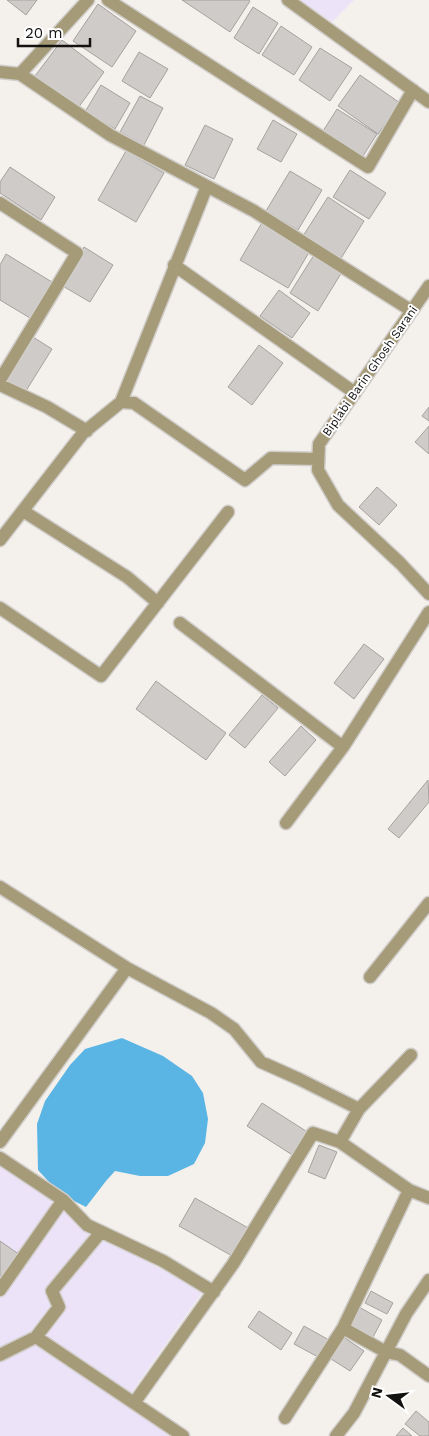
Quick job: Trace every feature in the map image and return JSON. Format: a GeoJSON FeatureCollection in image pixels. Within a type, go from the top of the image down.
{"type":"FeatureCollection","features":[{"type":"Feature","properties":{"kind":"street"},"geometry":{"type":"LineString","coordinates":[[20,74],[88,0]]}},
{"type":"Feature","properties":{"kind":"street"},"geometry":{"type":"LineString","coordinates":[[108,0],[368,167],[413,90]]}},
{"type":"Feature","properties":{"kind":"street"},"geometry":{"type":"LineString","coordinates":[[288,0],[429,102]]}},
{"type":"Feature","properties":{"kind":"street"},"geometry":{"type":"LineString","coordinates":[[0,72],[20,74],[110,135],[254,211],[412,311]]}},
{"type":"Feature","properties":{"kind":"street"},"geometry":{"type":"LineString","coordinates":[[0,540],[86,431],[121,402],[207,186]]}},
{"type":"Feature","properties":{"kind":"street"},"geometry":{"type":"LineString","coordinates":[[0,203],[77,253],[0,380]]}},
{"type":"Feature","properties":{"kind":"street"},"geometry":{"type":"LineString","coordinates":[[174,266],[355,393]]}},
{"type":"Feature","properties":{"kind":"street","name":"Biplabi Barin Ghosh Sarani"},"geometry":{"type":"LineString","coordinates":[[318,459],[319,444],[429,286]]}},
{"type":"Feature","properties":{"kind":"street"},"geometry":{"type":"LineString","coordinates":[[0,385],[47,407],[86,431]]}},
{"type":"Feature","properties":{"kind":"street"},"geometry":{"type":"LineString","coordinates":[[121,402],[134,403],[245,480],[271,458],[318,459],[318,470],[338,505],[400,563],[429,594]]}},
{"type":"Feature","properties":{"kind":"street"},"geometry":{"type":"LineString","coordinates":[[23,511],[127,577],[158,603]]}},
{"type":"Feature","properties":{"kind":"street"},"geometry":{"type":"LineString","coordinates":[[0,608],[101,676],[228,512]]}},
{"type":"Feature","properties":{"kind":"street"},"geometry":{"type":"LineString","coordinates":[[286,823],[343,747],[429,612]]}},
{"type":"Feature","properties":{"kind":"street"},"geometry":{"type":"LineString","coordinates":[[180,623],[343,747]]}},
{"type":"Feature","properties":{"kind":"street"},"geometry":{"type":"LineString","coordinates":[[0,887],[127,968],[211,1013],[234,1029],[261,1062],[299,1078],[359,1109]]}},
{"type":"Feature","properties":{"kind":"street"},"geometry":{"type":"LineString","coordinates":[[370,977],[429,903]]}},
{"type":"Feature","properties":{"kind":"street"},"geometry":{"type":"LineString","coordinates":[[0,1142],[127,968]]}},
{"type":"Feature","properties":{"kind":"street"},"geometry":{"type":"LineString","coordinates":[[340,1142],[359,1109],[411,1055]]}},
{"type":"Feature","properties":{"kind":"street"},"geometry":{"type":"LineString","coordinates":[[134,1404],[233,1264],[313,1133],[340,1142],[409,1190],[429,1198]]}},
{"type":"Feature","properties":{"kind":"street"},"geometry":{"type":"LineString","coordinates":[[0,1158],[63,1200],[87,1225],[163,1261],[214,1292]]}},
{"type":"Feature","properties":{"kind":"street"},"geometry":{"type":"LineString","coordinates":[[285,1418],[343,1328],[409,1190]]}},
{"type":"Feature","properties":{"kind":"street"},"geometry":{"type":"LineString","coordinates":[[0,1290],[63,1200]]}},
{"type":"Feature","properties":{"kind":"street"},"geometry":{"type":"LineString","coordinates":[[0,1355],[36,1338],[59,1307],[52,1291],[101,1232]]}},
{"type":"Feature","properties":{"kind":"street"},"geometry":{"type":"LineString","coordinates":[[336,1436],[354,1413],[406,1314],[429,1280]]}},
{"type":"Feature","properties":{"kind":"street"},"geometry":{"type":"LineString","coordinates":[[343,1328],[386,1352],[400,1354],[429,1376]]}},
{"type":"Feature","properties":{"kind":"street"},"geometry":{"type":"LineString","coordinates":[[36,1338],[183,1436]]}},
{"type":"Feature","properties":{"kind":"shaded area"},"geometry":{"type":"Polygon","coordinates":[[[300,0],[354,0],[332,22],[300,0]]]}},
{"type":"Feature","properties":{"kind":"shaded area"},"geometry":{"type":"Polygon","coordinates":[[[0,1164],[50,1195],[83,1228],[203,1291],[124,1403],[173,1436],[0,1436],[0,1164]]]}},
{"type":"Feature","properties":{"kind":"water"},"geometry":{"type":"Polygon","coordinates":[[[122,1038],[163,1056],[192,1076],[203,1093],[208,1119],[205,1143],[194,1164],[168,1176],[140,1176],[115,1171],[86,1207],[60,1194],[38,1170],[37,1124],[45,1101],[70,1065],[85,1049],[122,1038]]]}},
{"type":"Feature","properties":{"kind":"building"},"geometry":{"type":"Polygon","coordinates":[[[7,0],[37,0],[26,15],[7,0]]]}},
{"type":"Feature","properties":{"kind":"building"},"geometry":{"type":"Polygon","coordinates":[[[182,0],[248,0],[250,1],[230,32],[182,0]]]}},
{"type":"Feature","properties":{"kind":"building"},"geometry":{"type":"Polygon","coordinates":[[[98,4],[136,31],[112,67],[73,41],[98,4]]]}},
{"type":"Feature","properties":{"kind":"building"},"geometry":{"type":"Polygon","coordinates":[[[253,7],[278,23],[259,54],[234,38],[253,7]]]}},
{"type":"Feature","properties":{"kind":"building"},"geometry":{"type":"Polygon","coordinates":[[[281,26],[312,47],[294,75],[262,55],[281,26]]]}},
{"type":"Feature","properties":{"kind":"building"},"geometry":{"type":"Polygon","coordinates":[[[62,40],[104,72],[78,108],[35,76],[62,40]]]}},
{"type":"Feature","properties":{"kind":"building"},"geometry":{"type":"Polygon","coordinates":[[[320,48],[352,68],[330,101],[299,80],[320,48]]]}},
{"type":"Feature","properties":{"kind":"building"},"geometry":{"type":"Polygon","coordinates":[[[139,52],[168,69],[150,98],[122,81],[139,52]]]}},
{"type":"Feature","properties":{"kind":"building"},"geometry":{"type":"Polygon","coordinates":[[[360,75],[400,103],[378,134],[338,106],[360,75]]]}},
{"type":"Feature","properties":{"kind":"building"},"geometry":{"type":"Polygon","coordinates":[[[101,85],[130,103],[115,129],[85,112],[101,85]]]}},
{"type":"Feature","properties":{"kind":"building"},"geometry":{"type":"Polygon","coordinates":[[[140,96],[163,108],[144,145],[120,132],[140,96]]]}},
{"type":"Feature","properties":{"kind":"building"},"geometry":{"type":"Polygon","coordinates":[[[337,109],[377,134],[363,156],[323,131],[337,109]]]}},
{"type":"Feature","properties":{"kind":"building"},"geometry":{"type":"Polygon","coordinates":[[[273,120],[297,134],[281,162],[257,149],[273,120]]]}},
{"type":"Feature","properties":{"kind":"building"},"geometry":{"type":"Polygon","coordinates":[[[205,125],[233,139],[214,179],[185,165],[205,125]]]}},
{"type":"Feature","properties":{"kind":"building"},"geometry":{"type":"Polygon","coordinates":[[[126,151],[164,173],[136,222],[98,200],[126,151]]]}},
{"type":"Feature","properties":{"kind":"building"},"geometry":{"type":"Polygon","coordinates":[[[10,167],[55,197],[41,220],[0,193],[0,182],[10,167]]]}},
{"type":"Feature","properties":{"kind":"building"},"geometry":{"type":"Polygon","coordinates":[[[350,170],[386,193],[369,219],[333,197],[350,170]]]}},
{"type":"Feature","properties":{"kind":"building"},"geometry":{"type":"Polygon","coordinates":[[[290,171],[322,190],[298,230],[266,211],[290,171]]]}},
{"type":"Feature","properties":{"kind":"building"},"geometry":{"type":"Polygon","coordinates":[[[328,197],[364,221],[340,260],[303,236],[328,197]]]}},
{"type":"Feature","properties":{"kind":"building"},"geometry":{"type":"Polygon","coordinates":[[[263,221],[311,249],[288,288],[240,260],[263,221]]]}},
{"type":"Feature","properties":{"kind":"building"},"geometry":{"type":"Polygon","coordinates":[[[84,247],[113,265],[90,302],[61,285],[84,247]]]}},
{"type":"Feature","properties":{"kind":"building"},"geometry":{"type":"Polygon","coordinates":[[[6,254],[52,282],[30,318],[0,300],[0,265],[6,254]]]}},
{"type":"Feature","properties":{"kind":"building"},"geometry":{"type":"Polygon","coordinates":[[[314,255],[342,272],[318,311],[290,293],[314,255]]]}},
{"type":"Feature","properties":{"kind":"building"},"geometry":{"type":"Polygon","coordinates":[[[279,290],[310,313],[292,338],[260,316],[279,290]]]}},
{"type":"Feature","properties":{"kind":"building"},"geometry":{"type":"Polygon","coordinates":[[[33,337],[52,349],[24,394],[5,383],[33,337]]]}},
{"type":"Feature","properties":{"kind":"building"},"geometry":{"type":"Polygon","coordinates":[[[259,345],[283,363],[252,405],[228,387],[259,345]]]}},
{"type":"Feature","properties":{"kind":"building"},"geometry":{"type":"Polygon","coordinates":[[[429,407],[429,421],[422,416],[429,407]]]}},
{"type":"Feature","properties":{"kind":"building"},"geometry":{"type":"Polygon","coordinates":[[[429,426],[429,454],[415,442],[429,426]]]}},
{"type":"Feature","properties":{"kind":"building"},"geometry":{"type":"Polygon","coordinates":[[[377,487],[397,505],[379,525],[359,507],[377,487]]]}},
{"type":"Feature","properties":{"kind":"building"},"geometry":{"type":"Polygon","coordinates":[[[364,644],[384,659],[354,699],[334,683],[364,644]]]}},
{"type":"Feature","properties":{"kind":"building"},"geometry":{"type":"Polygon","coordinates":[[[156,681],[226,733],[206,760],[136,709],[156,681]]]}},
{"type":"Feature","properties":{"kind":"building"},"geometry":{"type":"Polygon","coordinates":[[[262,695],[278,708],[245,748],[229,735],[262,695]]]}},
{"type":"Feature","properties":{"kind":"building"},"geometry":{"type":"Polygon","coordinates":[[[301,726],[316,740],[285,776],[269,762],[301,726]]]}},
{"type":"Feature","properties":{"kind":"building"},"geometry":{"type":"Polygon","coordinates":[[[428,780],[429,802],[399,838],[388,829],[428,780]]]}},
{"type":"Feature","properties":{"kind":"building"},"geometry":{"type":"Polygon","coordinates":[[[262,1103],[309,1133],[294,1156],[247,1126],[262,1103]]]}},
{"type":"Feature","properties":{"kind":"building"},"geometry":{"type":"Polygon","coordinates":[[[319,1145],[337,1152],[325,1179],[308,1172],[319,1145]]]}},
{"type":"Feature","properties":{"kind":"building"},"geometry":{"type":"Polygon","coordinates":[[[195,1198],[250,1229],[234,1257],[179,1226],[195,1198]]]}},
{"type":"Feature","properties":{"kind":"building"},"geometry":{"type":"Polygon","coordinates":[[[0,1241],[20,1255],[0,1282],[0,1241]]]}},
{"type":"Feature","properties":{"kind":"building"},"geometry":{"type":"Polygon","coordinates":[[[371,1291],[393,1303],[387,1314],[365,1303],[371,1291]]]}},
{"type":"Feature","properties":{"kind":"building"},"geometry":{"type":"Polygon","coordinates":[[[359,1307],[382,1320],[372,1339],[348,1326],[359,1307]]]}},
{"type":"Feature","properties":{"kind":"building"},"geometry":{"type":"Polygon","coordinates":[[[259,1311],[292,1333],[281,1350],[248,1327],[259,1311]]]}},
{"type":"Feature","properties":{"kind":"building"},"geometry":{"type":"Polygon","coordinates":[[[304,1326],[329,1340],[320,1358],[294,1344],[304,1326]]]}},
{"type":"Feature","properties":{"kind":"building"},"geometry":{"type":"Polygon","coordinates":[[[342,1336],[364,1351],[350,1371],[328,1357],[342,1336]]]}},
{"type":"Feature","properties":{"kind":"building"},"geometry":{"type":"Polygon","coordinates":[[[416,1411],[429,1422],[429,1436],[420,1436],[405,1424],[416,1411]]]}},
{"type":"Feature","properties":{"kind":"building"},"geometry":{"type":"Polygon","coordinates":[[[403,1428],[412,1436],[396,1436],[403,1428]]]}}]}
